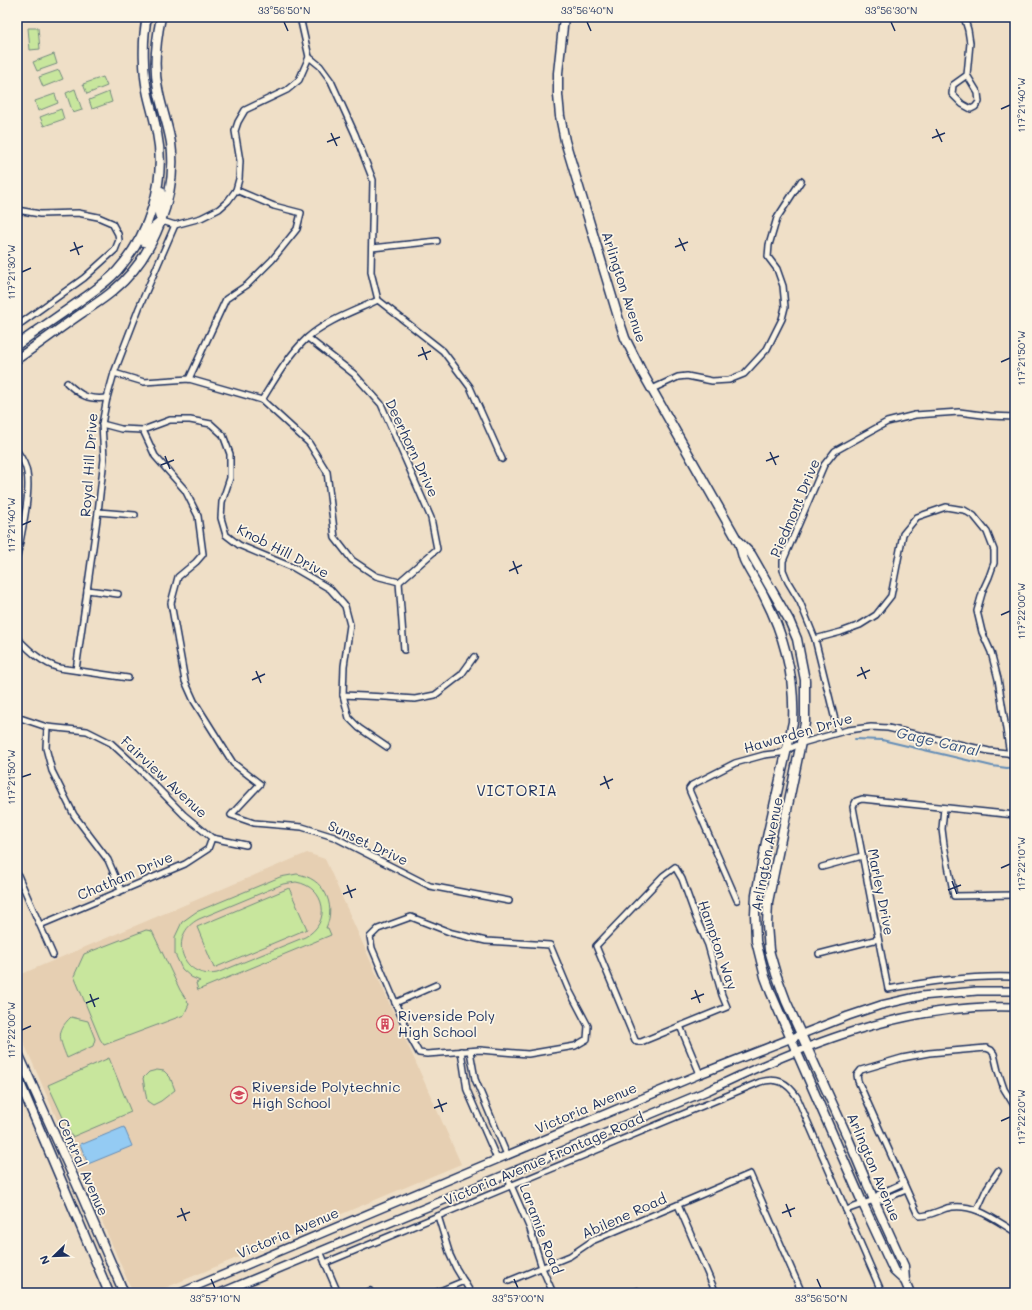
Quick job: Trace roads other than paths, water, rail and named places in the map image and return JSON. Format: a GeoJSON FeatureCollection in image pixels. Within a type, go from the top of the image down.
{"type":"FeatureCollection","features":[{"type":"Feature","properties":{"kind":"main road"},"geometry":{"type":"LineString","coordinates":[[147,17],[144,38],[144,74],[158,135],[161,195],[158,212],[162,221]]}},
{"type":"Feature","properties":{"kind":"main road"},"geometry":{"type":"LineString","coordinates":[[17,359],[114,290],[136,266],[162,221],[171,178],[171,145],[168,127],[158,90],[152,45],[156,17]]}},
{"type":"Feature","properties":{"kind":"main road"},"geometry":{"type":"LineString","coordinates":[[155,61],[156,40],[161,17]]}},
{"type":"Feature","properties":{"kind":"main road","name":"Arlington Avenue"},"geometry":{"type":"LineString","coordinates":[[564,17],[558,73],[560,116],[565,141],[625,338],[739,543],[744,560],[776,620],[790,665],[794,702],[793,722],[767,837],[756,895],[756,941],[765,977],[863,1204],[894,1271],[904,1281],[910,1293]]}},
{"type":"Feature","properties":{"kind":"main road"},"geometry":{"type":"LineString","coordinates":[[17,345],[102,284],[121,265],[141,237],[152,207],[159,176]]}},
{"type":"Feature","properties":{"kind":"main road"},"geometry":{"type":"LineString","coordinates":[[121,265],[130,261],[144,242],[149,231],[156,224],[162,221]]}},
{"type":"Feature","properties":{"kind":"main road","name":"Arlington Avenue"},"geometry":{"type":"LineString","coordinates":[[739,543],[751,554],[789,620],[797,639],[805,680],[805,723],[802,743],[768,902],[769,950],[776,974],[801,1034],[904,1266],[904,1281]]}},
{"type":"Feature","properties":{"kind":"main road","name":"Victoria Avenue"},"geometry":{"type":"LineString","coordinates":[[180,1293],[700,1074],[848,1016],[881,1005],[921,996],[977,991],[1015,991]]}},
{"type":"Feature","properties":{"kind":"main road","name":"Victoria Avenue"},"geometry":{"type":"LineString","coordinates":[[220,1293],[706,1091],[746,1072],[807,1047],[855,1030],[907,1016],[959,1008],[1014,1007]]}},
{"type":"Feature","properties":{"kind":"main road","name":"Central Avenue"},"geometry":{"type":"LineString","coordinates":[[17,1051],[124,1293]]}},
{"type":"Feature","properties":{"kind":"main road","name":"Central Avenue"},"geometry":{"type":"LineString","coordinates":[[17,1076],[109,1293]]}},
{"type":"Feature","properties":{"kind":"street"},"geometry":{"type":"LineString","coordinates":[[162,221],[175,225],[201,218],[214,212],[228,201],[236,190],[239,179],[240,160],[235,131],[244,110],[287,90],[299,80],[309,57],[300,17]]}},
{"type":"Feature","properties":{"kind":"street"},"geometry":{"type":"LineString","coordinates":[[964,17],[970,43],[967,75],[978,93],[979,102],[971,109],[962,104],[952,94],[953,86],[967,75]]}},
{"type":"Feature","properties":{"kind":"street"},"geometry":{"type":"LineString","coordinates":[[309,57],[320,66],[331,81],[355,134],[373,180],[371,272],[378,300],[443,351],[470,387],[502,458]]}},
{"type":"Feature","properties":{"kind":"street"},"geometry":{"type":"LineString","coordinates":[[652,389],[678,377],[687,376],[712,381],[729,380],[744,374],[767,349],[782,319],[785,307],[783,286],[777,269],[768,257],[771,236],[777,218],[801,181]]}},
{"type":"Feature","properties":{"kind":"street"},"geometry":{"type":"LineString","coordinates":[[189,379],[226,299],[247,285],[272,260],[297,230],[301,213],[274,206],[236,190]]}},
{"type":"Feature","properties":{"kind":"street"},"geometry":{"type":"LineString","coordinates":[[17,210],[40,214],[78,213],[98,217],[112,223],[115,226],[119,240],[115,250],[84,278],[17,326]]}},
{"type":"Feature","properties":{"kind":"street","name":"Royal Hill Drive"},"geometry":{"type":"LineString","coordinates":[[76,670],[98,512],[104,459],[102,424],[107,398],[114,373],[139,308],[175,225]]}},
{"type":"Feature","properties":{"kind":"street"},"geometry":{"type":"LineString","coordinates":[[372,248],[436,241]]}},
{"type":"Feature","properties":{"kind":"street"},"geometry":{"type":"LineString","coordinates":[[262,400],[286,362],[308,338],[329,323],[378,300]]}},
{"type":"Feature","properties":{"kind":"street","name":"Deerhorn Drive"},"geometry":{"type":"LineString","coordinates":[[308,338],[354,374],[381,404],[431,518],[437,549],[399,582]]}},
{"type":"Feature","properties":{"kind":"street"},"geometry":{"type":"LineString","coordinates":[[114,373],[144,382],[189,379],[262,400],[308,443],[327,472],[335,538],[352,560],[376,576],[399,582],[404,650]]}},
{"type":"Feature","properties":{"kind":"street"},"geometry":{"type":"LineString","coordinates":[[67,383],[77,392],[87,397],[107,398]]}},
{"type":"Feature","properties":{"kind":"street","name":"Piedmont Drive"},"geometry":{"type":"LineString","coordinates":[[838,732],[815,639],[800,602],[788,582],[783,570],[783,561],[824,465],[835,451],[887,422],[915,414],[959,412],[990,416],[1015,417]]}},
{"type":"Feature","properties":{"kind":"street","name":"Knob Hill Drive"},"geometry":{"type":"LineString","coordinates":[[143,430],[170,420],[190,420],[211,424],[223,435],[230,454],[230,478],[222,502],[221,518],[226,535],[239,545],[294,568],[330,589],[345,606],[350,625],[344,666],[343,695],[349,718],[359,728],[388,747]]}},
{"type":"Feature","properties":{"kind":"street"},"geometry":{"type":"LineString","coordinates":[[102,424],[122,429],[143,430]]}},
{"type":"Feature","properties":{"kind":"street","name":"Sunset Drive"},"geometry":{"type":"LineString","coordinates":[[143,430],[155,456],[186,490],[198,516],[202,536],[203,554],[178,577],[172,603],[185,681],[194,701],[233,763],[260,784],[231,815],[254,823],[302,827],[334,837],[430,886],[509,901]]}},
{"type":"Feature","properties":{"kind":"street"},"geometry":{"type":"LineString","coordinates":[[17,451],[23,460],[28,474],[28,490],[17,557]]}},
{"type":"Feature","properties":{"kind":"street"},"geometry":{"type":"LineString","coordinates":[[815,639],[860,625],[876,615],[890,596],[903,534],[917,517],[946,508],[964,510],[974,516],[988,532],[994,550],[994,564],[990,577],[983,590],[977,611],[982,632],[991,652],[998,679],[1012,754]]}},
{"type":"Feature","properties":{"kind":"street"},"geometry":{"type":"LineString","coordinates":[[98,512],[135,515]]}},
{"type":"Feature","properties":{"kind":"street"},"geometry":{"type":"LineString","coordinates":[[87,590],[118,594]]}},
{"type":"Feature","properties":{"kind":"street"},"geometry":{"type":"LineString","coordinates":[[17,638],[40,659],[50,665],[59,668],[128,678]]}},
{"type":"Feature","properties":{"kind":"street"},"geometry":{"type":"LineString","coordinates":[[343,695],[386,696],[415,699],[435,695],[461,675],[474,657]]}},
{"type":"Feature","properties":{"kind":"street","name":"Fairview Avenue"},"geometry":{"type":"LineString","coordinates":[[17,717],[47,727],[87,731],[111,743],[184,815],[212,838],[246,844]]}},
{"type":"Feature","properties":{"kind":"street"},"geometry":{"type":"LineString","coordinates":[[47,727],[46,748],[52,771],[74,815],[108,860],[121,890]]}},
{"type":"Feature","properties":{"kind":"street","name":"Hawarden Drive"},"geometry":{"type":"LineString","coordinates":[[737,900],[690,794],[692,785],[731,765],[764,755],[780,753],[802,743],[838,732],[871,727],[888,728],[989,751],[1012,754]]}},
{"type":"Feature","properties":{"kind":"street","name":"Marley Drive"},"geometry":{"type":"LineString","coordinates":[[944,808],[862,799],[856,801],[853,808],[888,989],[930,981],[962,978],[1015,977]]}},
{"type":"Feature","properties":{"kind":"street"},"geometry":{"type":"LineString","coordinates":[[1015,815],[944,808],[942,829],[954,896],[1015,895]]}},
{"type":"Feature","properties":{"kind":"street","name":"Chatham Drive"},"geometry":{"type":"LineString","coordinates":[[40,925],[185,864],[208,849],[212,838]]}},
{"type":"Feature","properties":{"kind":"street"},"geometry":{"type":"LineString","coordinates":[[822,867],[862,856]]}},
{"type":"Feature","properties":{"kind":"street","name":"Hampton Way"},"geometry":{"type":"LineString","coordinates":[[675,867],[682,879],[696,918],[708,945],[722,995],[727,1007],[680,1026],[641,1042],[637,1042],[596,948],[596,946],[663,876],[675,867]]}},
{"type":"Feature","properties":{"kind":"street"},"geometry":{"type":"LineString","coordinates":[[17,873],[53,955]]}},
{"type":"Feature","properties":{"kind":"street"},"geometry":{"type":"LineString","coordinates":[[411,916],[452,933],[486,941],[550,945],[568,988],[588,1026],[587,1039],[575,1046],[528,1054],[480,1050],[427,1054],[419,1053],[409,1035],[395,1003],[372,948],[370,937],[378,929],[411,916]]}},
{"type":"Feature","properties":{"kind":"street"},"geometry":{"type":"LineString","coordinates":[[819,954],[878,939]]}},
{"type":"Feature","properties":{"kind":"street"},"geometry":{"type":"LineString","coordinates":[[395,1003],[436,985]]}},
{"type":"Feature","properties":{"kind":"street"},"geometry":{"type":"LineString","coordinates":[[680,1026],[700,1074]]}},
{"type":"Feature","properties":{"kind":"street"},"geometry":{"type":"LineString","coordinates":[[1015,1107],[1004,1089],[994,1054],[991,1050],[986,1048],[922,1054],[902,1058],[861,1070],[857,1076],[881,1135],[889,1149],[917,1213],[920,1216],[925,1216],[947,1208],[968,1208],[984,1213],[1015,1232]]}},
{"type":"Feature","properties":{"kind":"street"},"geometry":{"type":"LineString","coordinates":[[461,1051],[467,1090],[497,1159]]}},
{"type":"Feature","properties":{"kind":"street"},"geometry":{"type":"LineString","coordinates":[[470,1051],[475,1079],[507,1155]]}},
{"type":"Feature","properties":{"kind":"street","name":"Victoria Avenue Frontage Road"},"geometry":{"type":"LineString","coordinates":[[325,1263],[760,1082],[772,1080],[780,1081],[790,1087],[797,1097],[846,1210]]}},
{"type":"Feature","properties":{"kind":"street"},"geometry":{"type":"LineString","coordinates":[[977,1210],[987,1188],[998,1171]]}},
{"type":"Feature","properties":{"kind":"street","name":"Laramie Road"},"geometry":{"type":"LineString","coordinates":[[506,1174],[530,1229],[542,1268],[553,1293]]}},
{"type":"Feature","properties":{"kind":"street","name":"Abilene Road"},"geometry":{"type":"LineString","coordinates":[[509,1281],[570,1256],[592,1241],[750,1174],[802,1293]]}},
{"type":"Feature","properties":{"kind":"street"},"geometry":{"type":"LineString","coordinates":[[874,1200],[879,1194],[903,1183]]}},
{"type":"Feature","properties":{"kind":"street"},"geometry":{"type":"LineString","coordinates":[[882,1293],[846,1210],[874,1200],[882,1200],[906,1190]]}},
{"type":"Feature","properties":{"kind":"street"},"geometry":{"type":"LineString","coordinates":[[678,1205],[716,1293]]}},
{"type":"Feature","properties":{"kind":"street"},"geometry":{"type":"LineString","coordinates":[[438,1216],[450,1255],[471,1293]]}},
{"type":"Feature","properties":{"kind":"street"},"geometry":{"type":"LineString","coordinates":[[320,1251],[338,1293]]}},
{"type":"Feature","properties":{"kind":"street"},"geometry":{"type":"LineString","coordinates":[[435,1293],[464,1281]]}},
{"type":"Feature","properties":{"kind":"water"},"geometry":{"type":"Polygon","coordinates":[[[124,1127],[132,1146],[88,1164],[80,1144],[124,1127]]]}},
{"type":"Feature","properties":{"kind":"waterway","name":"Gage Canal"},"geometry":{"type":"LineString","coordinates":[[855,739],[882,740],[992,766],[1007,768],[1015,767]]}},
{"type":"Feature","properties":{"kind":"place","name":"Riverside Poly High School"},"geometry":{"type":"Point","coordinates":[385,1024]}},
{"type":"Feature","properties":{"kind":"place","name":"Riverside Polytechnic High School"},"geometry":{"type":"Point","coordinates":[239,1095]}},
{"type":"Feature","properties":{"kind":"district","name":"VICTORIA"},"geometry":{"type":"Point","coordinates":[517,791]}}]}
